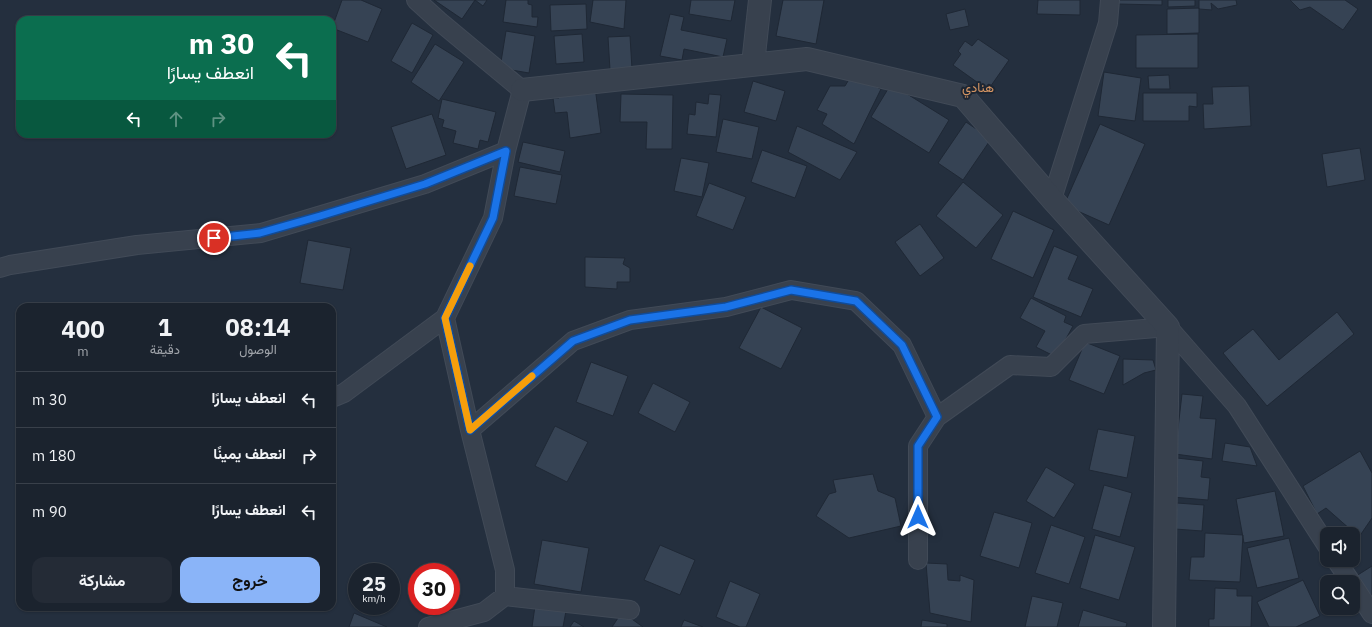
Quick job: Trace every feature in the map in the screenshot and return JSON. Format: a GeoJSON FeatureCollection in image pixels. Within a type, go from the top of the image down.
{"type":"FeatureCollection","features":[{"type":"Feature","properties":{"kind":"street"},"geometry":{"type":"LineString","coordinates":[[416,0],[522,90],[807,59],[964,96],[1052,199],[1237,406],[1320,535]]}},
{"type":"Feature","properties":{"kind":"street"},"geometry":{"type":"LineString","coordinates":[[753,64],[760,0]]}},
{"type":"Feature","properties":{"kind":"street"},"geometry":{"type":"LineString","coordinates":[[1052,199],[1108,23],[1110,0]]}},
{"type":"Feature","properties":{"kind":"street"},"geometry":{"type":"LineString","coordinates":[[336,396],[344,393],[445,318],[493,218],[506,151],[522,90]]}},
{"type":"Feature","properties":{"kind":"street"},"geometry":{"type":"LineString","coordinates":[[0,268],[10,265],[137,245],[260,233],[425,184],[506,151]]}},
{"type":"Feature","properties":{"kind":"street"},"geometry":{"type":"LineString","coordinates":[[470,430],[573,341],[630,320],[726,307],[791,290],[856,301],[902,345],[937,417]]}},
{"type":"Feature","properties":{"kind":"street"},"geometry":{"type":"LineString","coordinates":[[445,318],[470,430],[506,570],[505,596]]}},
{"type":"Feature","properties":{"kind":"street"},"geometry":{"type":"LineString","coordinates":[[918,560],[918,446],[937,417],[1010,365],[1050,367],[1084,334],[1168,327]]}},
{"type":"Feature","properties":{"kind":"street"},"geometry":{"type":"LineString","coordinates":[[1164,627],[1168,327]]}},
{"type":"Feature","properties":{"kind":"street"},"geometry":{"type":"LineString","coordinates":[[428,627],[484,612],[505,596],[630,610]]}},
{"type":"Feature","properties":{"kind":"street"},"geometry":{"type":"LineString","coordinates":[[1360,596],[1372,614]]}},
{"type":"Feature","properties":{"kind":"building"},"geometry":{"type":"Polygon","coordinates":[[[342,0],[361,0],[382,9],[368,42],[336,30],[336,17],[342,0]]]}},
{"type":"Feature","properties":{"kind":"building"},"geometry":{"type":"Polygon","coordinates":[[[434,0],[475,0],[462,19],[434,0]]]}},
{"type":"Feature","properties":{"kind":"building"},"geometry":{"type":"Polygon","coordinates":[[[475,0],[487,0],[483,6],[475,0]]]}},
{"type":"Feature","properties":{"kind":"building"},"geometry":{"type":"Polygon","coordinates":[[[506,0],[528,0],[528,4],[532,5],[532,17],[538,17],[537,27],[503,22],[506,0]]]}},
{"type":"Feature","properties":{"kind":"building"},"geometry":{"type":"Polygon","coordinates":[[[593,0],[626,0],[624,29],[590,22],[593,0]]]}},
{"type":"Feature","properties":{"kind":"building"},"geometry":{"type":"Polygon","coordinates":[[[691,0],[735,0],[731,21],[689,14],[691,0]]]}},
{"type":"Feature","properties":{"kind":"building"},"geometry":{"type":"Polygon","coordinates":[[[783,0],[824,0],[816,44],[776,36],[783,0]]]}},
{"type":"Feature","properties":{"kind":"building"},"geometry":{"type":"Polygon","coordinates":[[[1038,0],[1080,0],[1080,15],[1037,14],[1038,0]]]}},
{"type":"Feature","properties":{"kind":"building"},"geometry":{"type":"Polygon","coordinates":[[[1118,0],[1162,0],[1162,5],[1118,4],[1118,0]]]}},
{"type":"Feature","properties":{"kind":"building"},"geometry":{"type":"Polygon","coordinates":[[[1168,0],[1195,0],[1195,6],[1168,7],[1168,0]]]}},
{"type":"Feature","properties":{"kind":"building"},"geometry":{"type":"Polygon","coordinates":[[[1199,0],[1236,0],[1237,5],[1218,9],[1211,3],[1212,10],[1199,9],[1199,0]]]}},
{"type":"Feature","properties":{"kind":"building"},"geometry":{"type":"Polygon","coordinates":[[[1290,0],[1345,0],[1358,9],[1343,30],[1310,7],[1300,10],[1290,0]]]}},
{"type":"Feature","properties":{"kind":"building"},"geometry":{"type":"Polygon","coordinates":[[[586,4],[587,29],[551,31],[550,5],[586,4]]]}},
{"type":"Feature","properties":{"kind":"building"},"geometry":{"type":"Polygon","coordinates":[[[1199,8],[1199,33],[1167,34],[1167,9],[1199,8]]]}},
{"type":"Feature","properties":{"kind":"building"},"geometry":{"type":"Polygon","coordinates":[[[965,9],[969,26],[950,30],[946,14],[965,9]]]}},
{"type":"Feature","properties":{"kind":"building"},"geometry":{"type":"Polygon","coordinates":[[[670,14],[684,17],[681,30],[727,39],[723,57],[684,49],[682,60],[660,56],[670,14]]]}},
{"type":"Feature","properties":{"kind":"building"},"geometry":{"type":"Polygon","coordinates":[[[412,23],[433,35],[412,73],[391,61],[412,23]]]}},
{"type":"Feature","properties":{"kind":"building"},"geometry":{"type":"Polygon","coordinates":[[[506,31],[535,36],[529,73],[500,68],[506,31]]]}},
{"type":"Feature","properties":{"kind":"building"},"geometry":{"type":"Polygon","coordinates":[[[582,34],[584,62],[556,64],[554,36],[582,34]]]}},
{"type":"Feature","properties":{"kind":"building"},"geometry":{"type":"Polygon","coordinates":[[[1198,34],[1198,68],[1136,68],[1136,35],[1198,34]]]}},
{"type":"Feature","properties":{"kind":"building"},"geometry":{"type":"Polygon","coordinates":[[[630,36],[632,69],[610,70],[608,37],[630,36]]]}},
{"type":"Feature","properties":{"kind":"building"},"geometry":{"type":"Polygon","coordinates":[[[978,39],[1009,60],[988,90],[953,65],[961,54],[958,51],[965,41],[972,46],[978,39]]]}},
{"type":"Feature","properties":{"kind":"building"},"geometry":{"type":"Polygon","coordinates":[[[435,44],[464,62],[439,101],[411,82],[435,44]]]}},
{"type":"Feature","properties":{"kind":"building"},"geometry":{"type":"Polygon","coordinates":[[[1104,72],[1141,78],[1135,121],[1098,116],[1104,72]]]}},
{"type":"Feature","properties":{"kind":"building"},"geometry":{"type":"Polygon","coordinates":[[[1169,75],[1170,89],[1149,89],[1148,76],[1169,75]]]}},
{"type":"Feature","properties":{"kind":"building"},"geometry":{"type":"Polygon","coordinates":[[[851,76],[881,89],[854,144],[822,124],[827,114],[817,110],[830,86],[845,86],[851,76]]]}},
{"type":"Feature","properties":{"kind":"building"},"geometry":{"type":"Polygon","coordinates":[[[753,81],[785,91],[776,121],[744,112],[753,81]]]}},
{"type":"Feature","properties":{"kind":"building"},"geometry":{"type":"Polygon","coordinates":[[[891,84],[949,120],[929,153],[871,117],[891,84]]]}},
{"type":"Feature","properties":{"kind":"building"},"geometry":{"type":"Polygon","coordinates":[[[1249,86],[1251,126],[1204,129],[1203,104],[1213,104],[1212,87],[1249,86]]]}},
{"type":"Feature","properties":{"kind":"building"},"geometry":{"type":"Polygon","coordinates":[[[595,87],[601,133],[570,138],[567,112],[555,113],[553,98],[559,98],[558,92],[595,87]]]}},
{"type":"Feature","properties":{"kind":"building"},"geometry":{"type":"Polygon","coordinates":[[[1143,93],[1197,93],[1197,107],[1189,106],[1189,121],[1143,121],[1143,93]]]}},
{"type":"Feature","properties":{"kind":"building"},"geometry":{"type":"Polygon","coordinates":[[[621,94],[673,95],[672,149],[646,149],[647,122],[620,122],[621,94]]]}},
{"type":"Feature","properties":{"kind":"building"},"geometry":{"type":"Polygon","coordinates":[[[709,94],[721,95],[716,137],[687,134],[689,114],[695,115],[696,102],[708,104],[709,94]]]}},
{"type":"Feature","properties":{"kind":"building"},"geometry":{"type":"Polygon","coordinates":[[[442,99],[496,112],[488,142],[480,140],[478,149],[453,143],[456,131],[442,127],[444,120],[438,118],[442,99]]]}},
{"type":"Feature","properties":{"kind":"building"},"geometry":{"type":"Polygon","coordinates":[[[432,114],[446,155],[406,169],[391,127],[432,114]]]}},
{"type":"Feature","properties":{"kind":"building"},"geometry":{"type":"Polygon","coordinates":[[[723,119],[759,127],[752,159],[716,152],[723,119]]]}},
{"type":"Feature","properties":{"kind":"building"},"geometry":{"type":"Polygon","coordinates":[[[966,122],[991,139],[963,180],[938,163],[966,122]]]}},
{"type":"Feature","properties":{"kind":"building"},"geometry":{"type":"Polygon","coordinates":[[[1100,124],[1145,144],[1109,225],[1064,205],[1100,124]]]}},
{"type":"Feature","properties":{"kind":"building"},"geometry":{"type":"Polygon","coordinates":[[[797,126],[857,152],[840,180],[788,152],[797,126]]]}},
{"type":"Feature","properties":{"kind":"building"},"geometry":{"type":"Polygon","coordinates":[[[523,142],[565,151],[560,172],[518,162],[523,142]]]}},
{"type":"Feature","properties":{"kind":"building"},"geometry":{"type":"Polygon","coordinates":[[[1360,148],[1365,180],[1327,187],[1322,154],[1360,148]]]}},
{"type":"Feature","properties":{"kind":"building"},"geometry":{"type":"Polygon","coordinates":[[[762,150],[807,166],[795,198],[751,182],[762,150]]]}},
{"type":"Feature","properties":{"kind":"building"},"geometry":{"type":"Polygon","coordinates":[[[681,158],[709,163],[702,197],[674,191],[681,158]]]}},
{"type":"Feature","properties":{"kind":"building"},"geometry":{"type":"Polygon","coordinates":[[[520,167],[562,175],[556,204],[514,196],[520,167]]]}},
{"type":"Feature","properties":{"kind":"building"},"geometry":{"type":"Polygon","coordinates":[[[963,182],[1003,215],[976,248],[936,216],[963,182]]]}},
{"type":"Feature","properties":{"kind":"building"},"geometry":{"type":"Polygon","coordinates":[[[709,183],[746,197],[733,230],[696,216],[709,183]]]}},
{"type":"Feature","properties":{"kind":"building"},"geometry":{"type":"Polygon","coordinates":[[[1013,211],[1054,230],[1033,278],[991,259],[1013,211]]]}},
{"type":"Feature","properties":{"kind":"building"},"geometry":{"type":"Polygon","coordinates":[[[920,224],[944,258],[920,276],[895,242],[920,224]]]}},
{"type":"Feature","properties":{"kind":"building"},"geometry":{"type":"Polygon","coordinates":[[[308,240],[351,248],[343,290],[300,283],[308,240]]]}},
{"type":"Feature","properties":{"kind":"building"},"geometry":{"type":"Polygon","coordinates":[[[1054,246],[1078,256],[1068,279],[1093,289],[1081,317],[1033,297],[1054,246]]]}},
{"type":"Feature","properties":{"kind":"building"},"geometry":{"type":"Polygon","coordinates":[[[585,257],[625,258],[623,264],[630,268],[630,282],[617,282],[617,289],[585,287],[585,257]]]}},
{"type":"Feature","properties":{"kind":"building"},"geometry":{"type":"Polygon","coordinates":[[[1031,298],[1066,316],[1064,322],[1073,326],[1056,357],[1036,347],[1045,331],[1020,318],[1031,298]]]}},
{"type":"Feature","properties":{"kind":"building"},"geometry":{"type":"Polygon","coordinates":[[[761,307],[802,328],[781,369],[739,348],[761,307]]]}},
{"type":"Feature","properties":{"kind":"building"},"geometry":{"type":"Polygon","coordinates":[[[1337,312],[1354,334],[1267,406],[1223,353],[1253,329],[1279,360],[1337,312]]]}},
{"type":"Feature","properties":{"kind":"building"},"geometry":{"type":"Polygon","coordinates":[[[1085,342],[1120,356],[1104,394],[1069,380],[1085,342]]]}},
{"type":"Feature","properties":{"kind":"building"},"geometry":{"type":"Polygon","coordinates":[[[1123,359],[1153,360],[1156,370],[1144,373],[1123,385],[1123,359]]]}},
{"type":"Feature","properties":{"kind":"building"},"geometry":{"type":"Polygon","coordinates":[[[591,362],[628,376],[613,416],[576,402],[591,362]]]}},
{"type":"Feature","properties":{"kind":"building"},"geometry":{"type":"Polygon","coordinates":[[[653,383],[690,402],[675,432],[638,413],[653,383]]]}},
{"type":"Feature","properties":{"kind":"building"},"geometry":{"type":"Polygon","coordinates":[[[1182,394],[1203,396],[1200,418],[1216,419],[1212,459],[1175,454],[1182,394]]]}},
{"type":"Feature","properties":{"kind":"building"},"geometry":{"type":"Polygon","coordinates":[[[555,426],[588,442],[567,482],[535,466],[555,426]]]}},
{"type":"Feature","properties":{"kind":"building"},"geometry":{"type":"Polygon","coordinates":[[[1098,429],[1135,436],[1127,478],[1089,470],[1098,429]]]}},
{"type":"Feature","properties":{"kind":"building"},"geometry":{"type":"Polygon","coordinates":[[[1225,443],[1250,447],[1257,466],[1222,461],[1225,443]]]}},
{"type":"Feature","properties":{"kind":"building"},"geometry":{"type":"Polygon","coordinates":[[[1360,451],[1372,473],[1372,518],[1360,536],[1360,527],[1348,527],[1326,508],[1317,514],[1303,486],[1360,451]]]}},
{"type":"Feature","properties":{"kind":"building"},"geometry":{"type":"Polygon","coordinates":[[[1177,458],[1203,461],[1201,477],[1210,478],[1208,500],[1172,497],[1177,458]]]}},
{"type":"Feature","properties":{"kind":"building"},"geometry":{"type":"Polygon","coordinates":[[[1046,467],[1075,484],[1054,518],[1026,501],[1046,467]]]}},
{"type":"Feature","properties":{"kind":"building"},"geometry":{"type":"Polygon","coordinates":[[[873,474],[878,491],[895,498],[901,526],[849,538],[816,516],[829,494],[836,492],[833,480],[873,474]]]}},
{"type":"Feature","properties":{"kind":"building"},"geometry":{"type":"Polygon","coordinates":[[[1104,485],[1132,493],[1120,537],[1092,529],[1104,485]]]}},
{"type":"Feature","properties":{"kind":"building"},"geometry":{"type":"Polygon","coordinates":[[[1275,491],[1284,536],[1244,543],[1236,499],[1275,491]]]}},
{"type":"Feature","properties":{"kind":"building"},"geometry":{"type":"Polygon","coordinates":[[[1177,503],[1204,505],[1202,531],[1175,529],[1177,503]]]}},
{"type":"Feature","properties":{"kind":"building"},"geometry":{"type":"Polygon","coordinates":[[[994,512],[1032,523],[1019,568],[980,556],[994,512]]]}},
{"type":"Feature","properties":{"kind":"building"},"geometry":{"type":"Polygon","coordinates":[[[1051,525],[1085,537],[1069,584],[1035,573],[1051,525]]]}},
{"type":"Feature","properties":{"kind":"building"},"geometry":{"type":"Polygon","coordinates":[[[1205,533],[1243,535],[1240,582],[1189,580],[1191,557],[1204,557],[1205,533]]]}},
{"type":"Feature","properties":{"kind":"building"},"geometry":{"type":"Polygon","coordinates":[[[1095,535],[1135,547],[1119,600],[1080,588],[1095,535]]]}},
{"type":"Feature","properties":{"kind":"building"},"geometry":{"type":"Polygon","coordinates":[[[1289,538],[1299,578],[1257,588],[1247,548],[1289,538]]]}},
{"type":"Feature","properties":{"kind":"building"},"geometry":{"type":"Polygon","coordinates":[[[542,540],[589,548],[581,592],[534,584],[542,540]]]}},
{"type":"Feature","properties":{"kind":"building"},"geometry":{"type":"Polygon","coordinates":[[[660,545],[695,560],[680,595],[644,580],[660,545]]]}},
{"type":"Feature","properties":{"kind":"building"},"geometry":{"type":"Polygon","coordinates":[[[926,563],[947,564],[948,580],[960,581],[960,575],[974,580],[971,622],[930,613],[926,563]]]}},
{"type":"Feature","properties":{"kind":"building"},"geometry":{"type":"Polygon","coordinates":[[[1372,566],[1372,607],[1360,589],[1360,575],[1358,575],[1372,566]]]}},
{"type":"Feature","properties":{"kind":"building"},"geometry":{"type":"Polygon","coordinates":[[[1303,580],[1320,616],[1296,627],[1269,627],[1257,602],[1303,580]]]}},
{"type":"Feature","properties":{"kind":"building"},"geometry":{"type":"Polygon","coordinates":[[[730,581],[760,594],[746,627],[740,627],[716,617],[730,581]]]}},
{"type":"Feature","properties":{"kind":"building"},"geometry":{"type":"Polygon","coordinates":[[[1215,588],[1237,589],[1237,596],[1252,596],[1251,627],[1209,627],[1209,619],[1214,619],[1215,588]]]}},
{"type":"Feature","properties":{"kind":"building"},"geometry":{"type":"Polygon","coordinates":[[[1032,596],[1063,603],[1057,627],[1025,627],[1032,596]]]}},
{"type":"Feature","properties":{"kind":"building"},"geometry":{"type":"Polygon","coordinates":[[[535,606],[566,611],[563,627],[532,627],[535,606]]]}},
{"type":"Feature","properties":{"kind":"building"},"geometry":{"type":"Polygon","coordinates":[[[1083,610],[1127,623],[1126,627],[1078,627],[1083,610]]]}},
{"type":"Feature","properties":{"kind":"building"},"geometry":{"type":"Polygon","coordinates":[[[622,612],[643,627],[612,627],[622,612]]]}},
{"type":"Feature","properties":{"kind":"building"},"geometry":{"type":"Polygon","coordinates":[[[353,615],[359,615],[387,627],[349,627],[353,615]]]}},
{"type":"Feature","properties":{"kind":"building"},"geometry":{"type":"Polygon","coordinates":[[[684,620],[703,627],[681,627],[684,620]]]}},
{"type":"Feature","properties":{"kind":"building"},"geometry":{"type":"Polygon","coordinates":[[[922,620],[947,624],[947,627],[921,627],[922,620]]]}},
{"type":"Feature","properties":{"kind":"building"},"geometry":{"type":"Polygon","coordinates":[[[574,621],[584,627],[570,627],[574,621]]]}},
{"type":"Feature","properties":{"kind":"slow traffic"},"geometry":{"type":"LineString","coordinates":[[470,266],[445,318],[470,430],[532,376]]}},
{"type":"Feature","properties":{"kind":"district","name":"هنادي"},"geometry":{"type":"Point","coordinates":[978,87]}},
{"type":"Feature","properties":{"kind":"route"},"geometry":{"type":"LineString","coordinates":[[214,238],[260,233],[320,216],[425,184],[506,151],[493,218],[445,318],[470,430],[573,341],[630,320],[726,307],[791,290],[856,301],[902,345],[937,417],[918,446],[918,517]]}}]}
